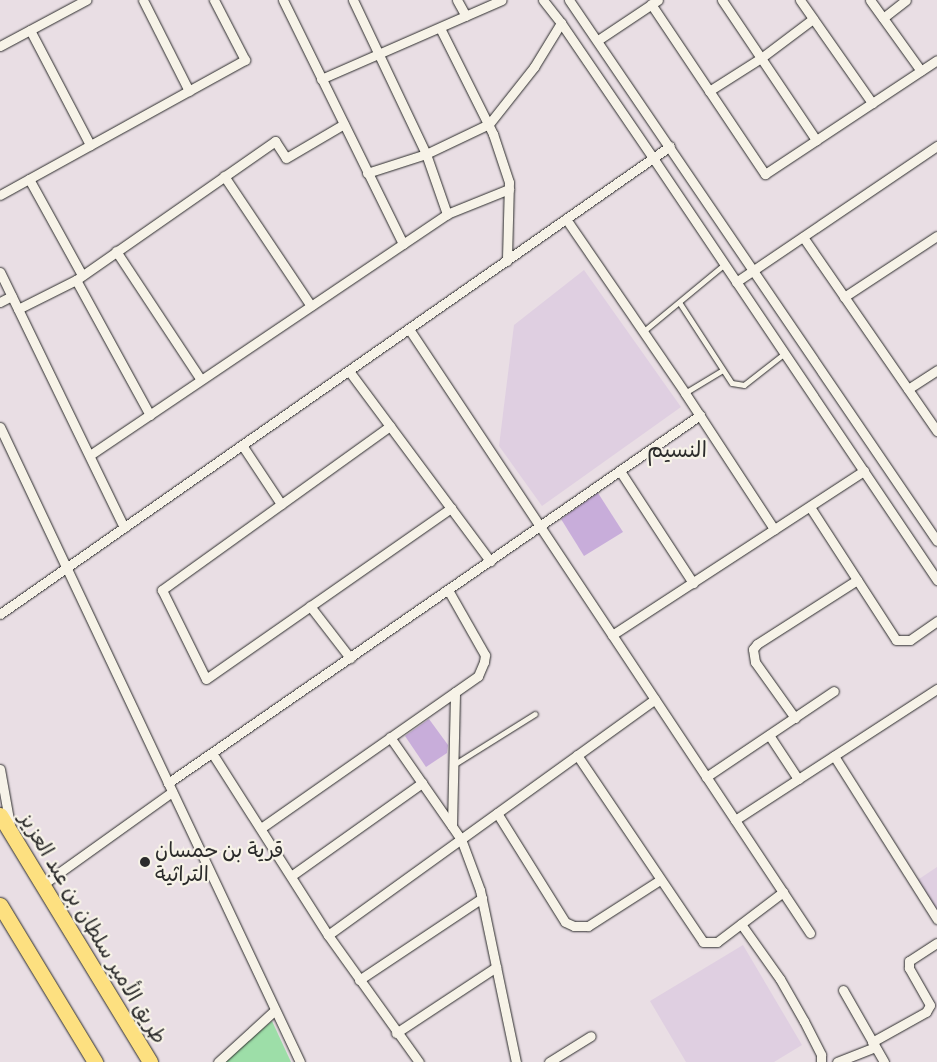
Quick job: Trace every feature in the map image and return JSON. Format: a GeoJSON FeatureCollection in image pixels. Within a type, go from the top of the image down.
{"type":"FeatureCollection","features":[{"type":"Feature","properties":{"kind":"highway","name":"طريق الأمير سلطان بن عبد العزيز"},"geometry":{"type":"LineString","coordinates":[[0,815],[150,1062]]}},
{"type":"Feature","properties":{"kind":"highway"},"geometry":{"type":"LineString","coordinates":[[0,905],[93,1061]]}},
{"type":"Feature","properties":{"kind":"street"},"geometry":{"type":"LineString","coordinates":[[0,46],[86,0]]}},
{"type":"Feature","properties":{"kind":"street"},"geometry":{"type":"LineString","coordinates":[[143,0],[189,91]]}},
{"type":"Feature","properties":{"kind":"street"},"geometry":{"type":"LineString","coordinates":[[0,194],[245,60],[214,0]]}},
{"type":"Feature","properties":{"kind":"street"},"geometry":{"type":"LineString","coordinates":[[283,0],[403,244]]}},
{"type":"Feature","properties":{"kind":"street"},"geometry":{"type":"LineString","coordinates":[[353,0],[426,154],[447,214]]}},
{"type":"Feature","properties":{"kind":"street"},"geometry":{"type":"LineString","coordinates":[[457,0],[466,16]]}},
{"type":"Feature","properties":{"kind":"street"},"geometry":{"type":"LineString","coordinates":[[321,79],[502,0]]}},
{"type":"Feature","properties":{"kind":"street"},"geometry":{"type":"LineString","coordinates":[[543,0],[561,23],[653,158],[937,580]]}},
{"type":"Feature","properties":{"kind":"street"},"geometry":{"type":"LineString","coordinates":[[569,0],[937,541]]}},
{"type":"Feature","properties":{"kind":"street"},"geometry":{"type":"LineString","coordinates":[[722,0],[816,140]]}},
{"type":"Feature","properties":{"kind":"street"},"geometry":{"type":"LineString","coordinates":[[800,0],[872,103]]}},
{"type":"Feature","properties":{"kind":"street"},"geometry":{"type":"LineString","coordinates":[[870,0],[921,71]]}},
{"type":"Feature","properties":{"kind":"street"},"geometry":{"type":"LineString","coordinates":[[883,18],[906,0]]}},
{"type":"Feature","properties":{"kind":"street"},"geometry":{"type":"LineString","coordinates":[[598,40],[655,2],[709,91],[765,174],[937,60]]}},
{"type":"Feature","properties":{"kind":"street"},"geometry":{"type":"LineString","coordinates":[[709,91],[761,58],[813,19]]}},
{"type":"Feature","properties":{"kind":"street"},"geometry":{"type":"LineString","coordinates":[[367,173],[426,154],[488,124],[534,67],[561,23]]}},
{"type":"Feature","properties":{"kind":"street"},"geometry":{"type":"LineString","coordinates":[[440,28],[488,124],[506,174],[509,188],[506,261]]}},
{"type":"Feature","properties":{"kind":"street"},"geometry":{"type":"LineString","coordinates":[[30,30],[90,145]]}},
{"type":"Feature","properties":{"kind":"street"},"geometry":{"type":"LineString","coordinates":[[18,309],[79,278],[275,141],[286,158],[344,124]]}},
{"type":"Feature","properties":{"kind":"street"},"geometry":{"type":"LineString","coordinates":[[0,614],[670,146]]}},
{"type":"Feature","properties":{"kind":"street"},"geometry":{"type":"LineString","coordinates":[[736,282],[937,146]]}},
{"type":"Feature","properties":{"kind":"street"},"geometry":{"type":"LineString","coordinates":[[224,176],[311,306]]}},
{"type":"Feature","properties":{"kind":"street"},"geometry":{"type":"LineString","coordinates":[[29,178],[150,415]]}},
{"type":"Feature","properties":{"kind":"street"},"geometry":{"type":"LineString","coordinates":[[90,455],[447,214],[509,188]]}},
{"type":"Feature","properties":{"kind":"street"},"geometry":{"type":"LineString","coordinates":[[566,219],[685,392],[774,529]]}},
{"type":"Feature","properties":{"kind":"street"},"geometry":{"type":"LineString","coordinates":[[844,297],[937,236]]}},
{"type":"Feature","properties":{"kind":"street"},"geometry":{"type":"LineString","coordinates":[[803,237],[937,431]]}},
{"type":"Feature","properties":{"kind":"street"},"geometry":{"type":"LineString","coordinates":[[116,251],[202,380]]}},
{"type":"Feature","properties":{"kind":"street"},"geometry":{"type":"LineString","coordinates":[[0,272],[124,527]]}},
{"type":"Feature","properties":{"kind":"street"},"geometry":{"type":"LineString","coordinates":[[0,302],[12,296]]}},
{"type":"Feature","properties":{"kind":"street"},"geometry":{"type":"LineString","coordinates":[[409,329],[810,933]]}},
{"type":"Feature","properties":{"kind":"street"},"geometry":{"type":"LineString","coordinates":[[349,370],[490,561]]}},
{"type":"Feature","properties":{"kind":"street"},"geometry":{"type":"LineString","coordinates":[[908,389],[937,370]]}},
{"type":"Feature","properties":{"kind":"street"},"geometry":{"type":"LineString","coordinates":[[168,783],[700,416]]}},
{"type":"Feature","properties":{"kind":"street"},"geometry":{"type":"LineString","coordinates":[[390,426],[162,590],[206,679],[451,508]]}},
{"type":"Feature","properties":{"kind":"street"},"geometry":{"type":"LineString","coordinates":[[0,427],[300,1062]]}},
{"type":"Feature","properties":{"kind":"street"},"geometry":{"type":"LineString","coordinates":[[242,445],[281,504]]}},
{"type":"Feature","properties":{"kind":"street"},"geometry":{"type":"LineString","coordinates":[[620,471],[693,583]]}},
{"type":"Feature","properties":{"kind":"street"},"geometry":{"type":"LineString","coordinates":[[612,635],[864,471]]}},
{"type":"Feature","properties":{"kind":"street"},"geometry":{"type":"LineString","coordinates":[[810,507],[896,640],[910,640],[937,621]]}},
{"type":"Feature","properties":{"kind":"street"},"geometry":{"type":"LineString","coordinates":[[795,718],[755,662],[753,649],[756,644],[857,580]]}},
{"type":"Feature","properties":{"kind":"street"},"geometry":{"type":"LineString","coordinates":[[261,828],[478,676],[485,655],[448,590]]}},
{"type":"Feature","properties":{"kind":"street"},"geometry":{"type":"LineString","coordinates":[[310,606],[350,658]]}},
{"type":"Feature","properties":{"kind":"street"},"geometry":{"type":"LineString","coordinates":[[706,777],[834,691]]}},
{"type":"Feature","properties":{"kind":"street"},"geometry":{"type":"LineString","coordinates":[[452,826],[455,692]]}},
{"type":"Feature","properties":{"kind":"street"},"geometry":{"type":"LineString","coordinates":[[735,820],[936,692]]}},
{"type":"Feature","properties":{"kind":"street"},"geometry":{"type":"LineString","coordinates":[[328,935],[655,699]]}},
{"type":"Feature","properties":{"kind":"street"},"geometry":{"type":"LineString","coordinates":[[768,736],[798,779]]}},
{"type":"Feature","properties":{"kind":"street"},"geometry":{"type":"LineString","coordinates":[[390,738],[461,839],[482,898],[516,1062]]}},
{"type":"Feature","properties":{"kind":"street"},"geometry":{"type":"LineString","coordinates":[[212,753],[328,935],[396,1033],[419,1062]]}},
{"type":"Feature","properties":{"kind":"street"},"geometry":{"type":"LineString","coordinates":[[577,755],[702,942],[717,942],[783,892]]}},
{"type":"Feature","properties":{"kind":"street"},"geometry":{"type":"LineString","coordinates":[[834,756],[937,919]]}},
{"type":"Feature","properties":{"kind":"street"},"geometry":{"type":"LineString","coordinates":[[0,769],[12,835]]}},
{"type":"Feature","properties":{"kind":"street"},"geometry":{"type":"LineString","coordinates":[[291,876],[422,783]]}},
{"type":"Feature","properties":{"kind":"street"},"geometry":{"type":"LineString","coordinates":[[42,885],[172,792]]}},
{"type":"Feature","properties":{"kind":"street"},"geometry":{"type":"LineString","coordinates":[[497,813],[565,922],[574,926],[588,926],[660,880]]}},
{"type":"Feature","properties":{"kind":"street"},"geometry":{"type":"LineString","coordinates":[[359,980],[482,898]]}},
{"type":"Feature","properties":{"kind":"street"},"geometry":{"type":"LineString","coordinates":[[741,924],[794,1004],[821,1055],[821,1062]]}},
{"type":"Feature","properties":{"kind":"street"},"geometry":{"type":"LineString","coordinates":[[837,1062],[874,1045],[926,1012],[930,1005],[909,968],[909,961],[937,943]]}},
{"type":"Feature","properties":{"kind":"street"},"geometry":{"type":"LineString","coordinates":[[396,1033],[496,967]]}},
{"type":"Feature","properties":{"kind":"street"},"geometry":{"type":"LineString","coordinates":[[843,990],[884,1062]]}},
{"type":"Feature","properties":{"kind":"street"},"geometry":{"type":"LineString","coordinates":[[218,1062],[275,1010]]}},
{"type":"Feature","properties":{"kind":"street"},"geometry":{"type":"LineString","coordinates":[[549,1062],[591,1036]]}},
{"type":"Feature","properties":{"kind":"lane"},"geometry":{"type":"LineString","coordinates":[[644,331],[725,264]]}},
{"type":"Feature","properties":{"kind":"lane"},"geometry":{"type":"LineString","coordinates":[[680,303],[732,383],[744,385],[785,353]]}},
{"type":"Feature","properties":{"kind":"lane"},"geometry":{"type":"LineString","coordinates":[[685,392],[723,370]]}},
{"type":"Feature","properties":{"kind":"lane"},"geometry":{"type":"LineString","coordinates":[[453,764],[535,714]]}},
{"type":"Feature","properties":{"kind":"shaded area"},"geometry":{"type":"Polygon","coordinates":[[[584,270],[681,407],[542,506],[499,446],[514,325],[584,270]]]}},
{"type":"Feature","properties":{"kind":"shaded area"},"geometry":{"type":"Polygon","coordinates":[[[937,867],[937,913],[916,881],[937,867]]]}},
{"type":"Feature","properties":{"kind":"shaded area"},"geometry":{"type":"Polygon","coordinates":[[[743,945],[802,1045],[774,1062],[686,1062],[650,1001],[743,945]]]}},
{"type":"Feature","properties":{"kind":"green space"},"geometry":{"type":"Polygon","coordinates":[[[272,1021],[291,1062],[223,1062],[272,1021]]]}},
{"type":"Feature","properties":{"kind":"building"},"geometry":{"type":"Polygon","coordinates":[[[598,493],[623,532],[584,556],[561,519],[598,493]]]}},
{"type":"Feature","properties":{"kind":"building"},"geometry":{"type":"Polygon","coordinates":[[[429,719],[448,745],[447,753],[426,767],[405,736],[429,719]]]}},
{"type":"Feature","properties":{"kind":"place","name":"قرية بن حمسان التراثية"},"geometry":{"type":"Point","coordinates":[145,862]}},
{"type":"Feature","properties":{"kind":"district","name":"النسيم"},"geometry":{"type":"Point","coordinates":[677,451]}}]}
